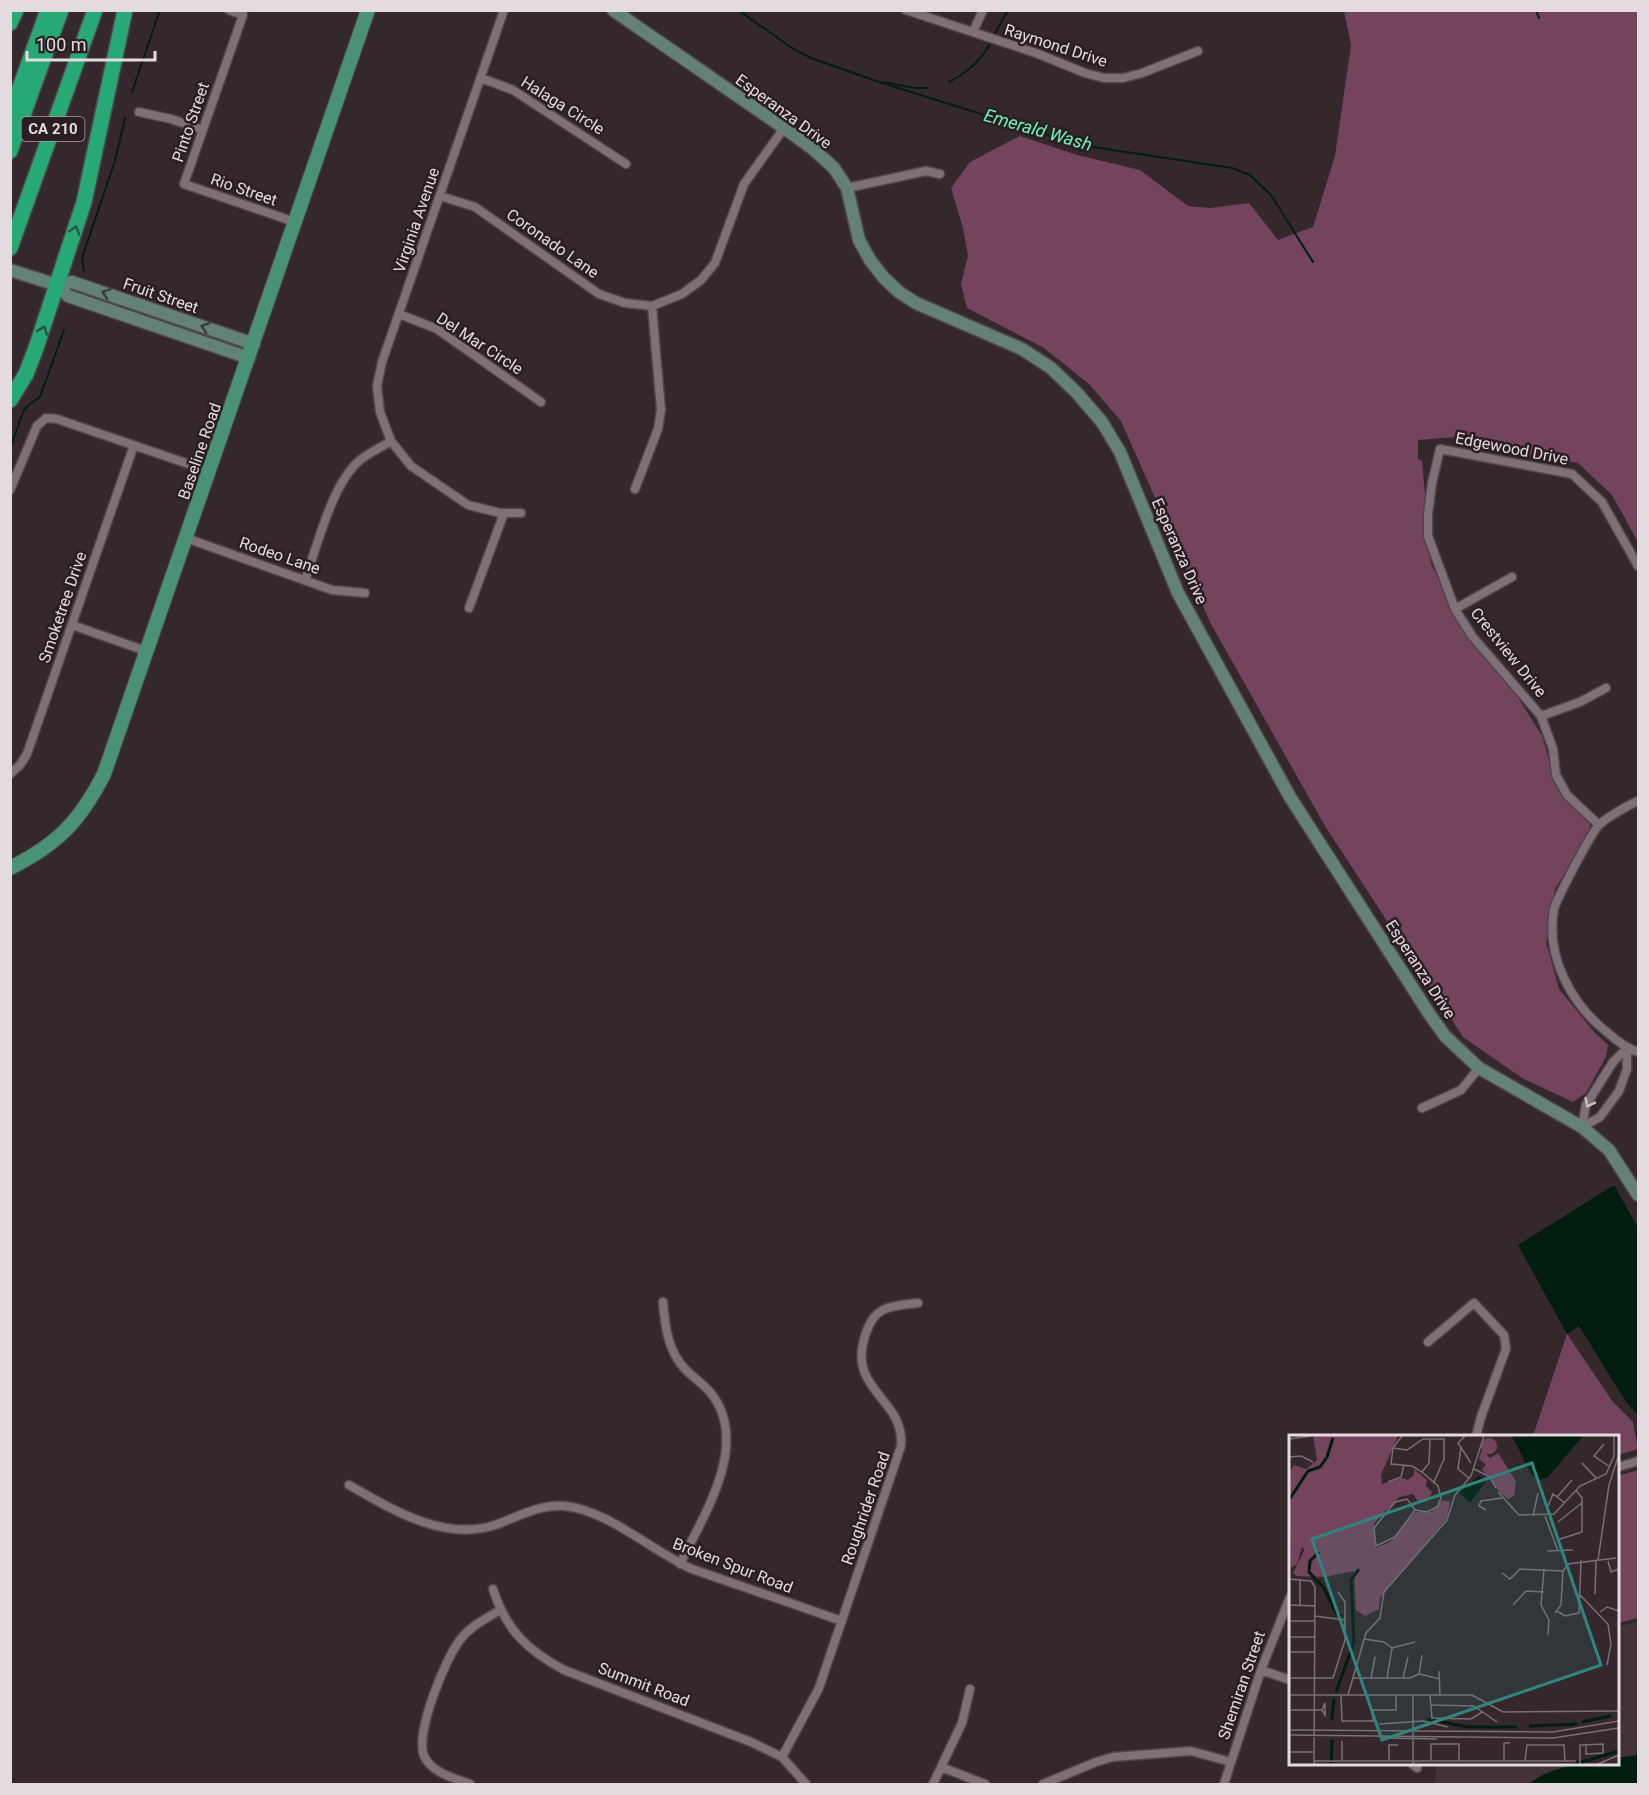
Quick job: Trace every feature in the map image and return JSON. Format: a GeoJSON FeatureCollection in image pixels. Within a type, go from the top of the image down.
{"type":"FeatureCollection","features":[{"type":"Feature","properties":{"kind":"highway"},"geometry":{"type":"LineString","coordinates":[[10,23],[16,10]]}},
{"type":"Feature","properties":{"kind":"highway","name":"CA 210"},"geometry":{"type":"LineString","coordinates":[[10,115],[48,10]]}},
{"type":"Feature","properties":{"kind":"highway"},"geometry":{"type":"LineString","coordinates":[[10,151],[61,10]]}},
{"type":"Feature","properties":{"kind":"highway"},"geometry":{"type":"LineString","coordinates":[[10,217],[84,10]]}},
{"type":"Feature","properties":{"kind":"highway","name":"CA 210"},"geometry":{"type":"LineString","coordinates":[[10,248],[95,10]]}},
{"type":"Feature","properties":{"kind":"highway"},"geometry":{"type":"LineString","coordinates":[[10,400],[26,374],[36,348],[87,191],[126,10]]}},
{"type":"Feature","properties":{"kind":"main road","name":"Baseline Road"},"geometry":{"type":"LineString","coordinates":[[10,868],[32,858],[62,835],[90,802],[104,774],[368,10]]}},
{"type":"Feature","properties":{"kind":"main road","name":"Esperanza Drive"},"geometry":{"type":"LineString","coordinates":[[613,10],[784,128],[834,168],[847,188],[860,240],[870,260],[884,279],[899,292],[916,303],[1022,349],[1051,368],[1077,393],[1102,422],[1120,452],[1178,593],[1290,797],[1430,1016],[1445,1036],[1479,1068],[1581,1127],[1609,1150],[1638,1195]]}},
{"type":"Feature","properties":{"kind":"main road","name":"Fruit Street"},"geometry":{"type":"LineString","coordinates":[[10,270],[57,285],[68,296],[249,358]]}},
{"type":"Feature","properties":{"kind":"main road","name":"Fruit Street"},"geometry":{"type":"LineString","coordinates":[[57,285],[72,282],[254,344]]}},
{"type":"Feature","properties":{"kind":"street","name":"Pinto Street"},"geometry":{"type":"LineString","coordinates":[[184,184],[243,15],[229,10]]}},
{"type":"Feature","properties":{"kind":"street","name":"Virginia Avenue"},"geometry":{"type":"LineString","coordinates":[[504,10],[382,362],[377,386],[380,412],[391,441],[411,466],[468,505],[504,513],[521,513]]}},
{"type":"Feature","properties":{"kind":"street","name":"Raymond Drive"},"geometry":{"type":"LineString","coordinates":[[906,10],[1104,78],[1123,78],[1142,73],[1198,51]]}},
{"type":"Feature","properties":{"kind":"street"},"geometry":{"type":"LineString","coordinates":[[973,32],[983,10]]}},
{"type":"Feature","properties":{"kind":"street","name":"Halaga Circle"},"geometry":{"type":"LineString","coordinates":[[481,78],[513,90],[626,164]]}},
{"type":"Feature","properties":{"kind":"street"},"geometry":{"type":"LineString","coordinates":[[139,112],[171,119],[203,130]]}},
{"type":"Feature","properties":{"kind":"street"},"geometry":{"type":"LineString","coordinates":[[635,489],[658,429],[661,410],[652,306],[682,294],[701,280],[715,263],[744,184],[784,128]]}},
{"type":"Feature","properties":{"kind":"street"},"geometry":{"type":"LineString","coordinates":[[847,188],[926,171],[940,174]]}},
{"type":"Feature","properties":{"kind":"street","name":"Rio Street"},"geometry":{"type":"LineString","coordinates":[[184,184],[295,222]]}},
{"type":"Feature","properties":{"kind":"street","name":"Coronado Lane"},"geometry":{"type":"LineString","coordinates":[[440,196],[476,207],[598,294],[625,303],[652,306]]}},
{"type":"Feature","properties":{"kind":"street","name":"Del Mar Circle"},"geometry":{"type":"LineString","coordinates":[[399,314],[437,329],[541,402]]}},
{"type":"Feature","properties":{"kind":"street"},"geometry":{"type":"LineString","coordinates":[[10,490],[37,426],[45,418],[57,419],[209,471]]}},
{"type":"Feature","properties":{"kind":"street"},"geometry":{"type":"LineString","coordinates":[[305,580],[336,495],[345,477],[359,461],[391,441]]}},
{"type":"Feature","properties":{"kind":"street","name":"Smoketree Drive"},"geometry":{"type":"LineString","coordinates":[[10,774],[27,754],[134,445]]}},
{"type":"Feature","properties":{"kind":"street","name":"Edgewood Drive"},"geometry":{"type":"LineString","coordinates":[[1440,449],[1572,474],[1602,502],[1638,566]]}},
{"type":"Feature","properties":{"kind":"street","name":"Crestview Drive"},"geometry":{"type":"LineString","coordinates":[[1440,449],[1428,514],[1428,536],[1455,609],[1473,636],[1541,716],[1553,749],[1556,775],[1567,795],[1599,825]]}},
{"type":"Feature","properties":{"kind":"street"},"geometry":{"type":"LineString","coordinates":[[468,608],[504,513]]}},
{"type":"Feature","properties":{"kind":"street","name":"Rodeo Lane"},"geometry":{"type":"LineString","coordinates":[[186,538],[332,590],[365,593]]}},
{"type":"Feature","properties":{"kind":"street"},"geometry":{"type":"LineString","coordinates":[[1455,609],[1512,577]]}},
{"type":"Feature","properties":{"kind":"street"},"geometry":{"type":"LineString","coordinates":[[72,625],[146,651]]}},
{"type":"Feature","properties":{"kind":"street"},"geometry":{"type":"LineString","coordinates":[[1541,716],[1580,702],[1606,688]]}},
{"type":"Feature","properties":{"kind":"street"},"geometry":{"type":"LineString","coordinates":[[1638,801],[1599,825],[1582,853],[1555,908],[1553,928],[1557,961],[1568,990],[1593,1022],[1626,1048],[1638,1052]]}},
{"type":"Feature","properties":{"kind":"street"},"geometry":{"type":"LineString","coordinates":[[1581,1127],[1586,1105],[1613,1062],[1626,1048]]}},
{"type":"Feature","properties":{"kind":"street"},"geometry":{"type":"LineString","coordinates":[[1581,1127],[1600,1117],[1622,1084],[1627,1069],[1626,1048]]}},
{"type":"Feature","properties":{"kind":"street"},"geometry":{"type":"LineString","coordinates":[[1422,1108],[1461,1090],[1479,1068]]}},
{"type":"Feature","properties":{"kind":"street"},"geometry":{"type":"LineString","coordinates":[[1604,1078],[1617,1077],[1622,1084]]}},
{"type":"Feature","properties":{"kind":"street"},"geometry":{"type":"LineString","coordinates":[[663,1302],[665,1327],[671,1347],[685,1369],[709,1390],[716,1400],[727,1433],[726,1449],[718,1482],[680,1564]]}},
{"type":"Feature","properties":{"kind":"street","name":"Roughrider Road"},"geometry":{"type":"LineString","coordinates":[[782,1756],[819,1688],[902,1446],[900,1425],[864,1374],[860,1362],[861,1347],[872,1317],[880,1310],[890,1306],[918,1303]]}},
{"type":"Feature","properties":{"kind":"street"},"geometry":{"type":"LineString","coordinates":[[1428,1342],[1474,1303],[1504,1335],[1506,1349],[1476,1435]]}},
{"type":"Feature","properties":{"kind":"street"},"geometry":{"type":"LineString","coordinates":[[1619,1466],[1638,1461]]}},
{"type":"Feature","properties":{"kind":"street","name":"Broken Spur Road"},"geometry":{"type":"LineString","coordinates":[[349,1485],[401,1514],[439,1526],[460,1529],[486,1528],[518,1514],[541,1508],[564,1506],[589,1511],[680,1564],[842,1621]]}},
{"type":"Feature","properties":{"kind":"street","name":"Summit Road"},"geometry":{"type":"LineString","coordinates":[[494,1589],[500,1610],[513,1630],[535,1653],[564,1670],[728,1731],[782,1756],[806,1785]]}},
{"type":"Feature","properties":{"kind":"street","name":"Shemiran Street"},"geometry":{"type":"LineString","coordinates":[[1224,1785],[1261,1670],[1289,1600]]}},
{"type":"Feature","properties":{"kind":"street"},"geometry":{"type":"LineString","coordinates":[[470,1785],[444,1775],[424,1756],[423,1726],[449,1657],[461,1638],[476,1624],[500,1610]]}},
{"type":"Feature","properties":{"kind":"street"},"geometry":{"type":"LineString","coordinates":[[1261,1670],[1289,1680]]}},
{"type":"Feature","properties":{"kind":"street"},"geometry":{"type":"LineString","coordinates":[[933,1785],[962,1724],[970,1689]]}},
{"type":"Feature","properties":{"kind":"street"},"geometry":{"type":"LineString","coordinates":[[1043,1785],[1113,1757],[1191,1751],[1231,1762]]}},
{"type":"Feature","properties":{"kind":"street"},"geometry":{"type":"LineString","coordinates":[[941,1767],[985,1785]]}},
{"type":"Feature","properties":{"kind":"shaded area"},"geometry":{"type":"Polygon","coordinates":[[[1344,11],[1638,11],[1638,542],[1612,495],[1578,463],[1481,446],[1455,437],[1418,440],[1418,459],[1422,461],[1431,564],[1458,618],[1506,678],[1542,736],[1553,774],[1590,821],[1589,834],[1555,889],[1546,942],[1559,989],[1595,1033],[1608,1045],[1606,1057],[1586,1093],[1573,1102],[1522,1078],[1463,1037],[1325,826],[1211,624],[1121,421],[1089,384],[1044,348],[967,308],[961,284],[968,256],[963,228],[951,188],[970,162],[1020,136],[1077,155],[1140,170],[1188,206],[1210,208],[1249,203],[1278,240],[1313,227],[1335,156],[1351,45],[1344,11]]]}},
{"type":"Feature","properties":{"kind":"shaded area"},"geometry":{"type":"Polygon","coordinates":[[[1614,1185],[1638,1228],[1638,1415],[1626,1402],[1579,1326],[1567,1334],[1518,1245],[1614,1185]]]}},
{"type":"Feature","properties":{"kind":"shaded area"},"geometry":{"type":"Polygon","coordinates":[[[1567,1334],[1613,1402],[1633,1422],[1638,1449],[1619,1455],[1619,1435],[1533,1435],[1567,1334]]]}},
{"type":"Feature","properties":{"kind":"shaded area"},"geometry":{"type":"Polygon","coordinates":[[[1638,1470],[1638,1618],[1619,1623],[1619,1476],[1638,1470]]]}},
{"type":"Feature","properties":{"kind":"shaded area"},"geometry":{"type":"Polygon","coordinates":[[[1638,1622],[1638,1755],[1619,1758],[1619,1627],[1638,1622]]]}},
{"type":"Feature","properties":{"kind":"shaded area"},"geometry":{"type":"Polygon","coordinates":[[[1638,1755],[1638,1784],[1529,1784],[1561,1768],[1582,1765],[1619,1765],[1619,1758],[1638,1755]]]}},
{"type":"Feature","properties":{"kind":"shaded area"},"geometry":{"type":"Polygon","coordinates":[[[1437,1765],[1573,1765],[1541,1775],[1529,1784],[1435,1784],[1437,1765]]]}},
{"type":"Feature","properties":{"kind":"waterway"},"geometry":{"type":"LineString","coordinates":[[132,92],[160,10]]}},
{"type":"Feature","properties":{"kind":"waterway","name":"Emerald Wash"},"geometry":{"type":"LineString","coordinates":[[738,10],[792,48],[811,58],[879,82],[1080,145],[1232,168],[1250,175],[1271,195],[1313,262]]}},
{"type":"Feature","properties":{"kind":"waterway"},"geometry":{"type":"LineString","coordinates":[[993,37],[1008,10]]}},
{"type":"Feature","properties":{"kind":"waterway"},"geometry":{"type":"LineString","coordinates":[[1536,10],[1539,18]]}},
{"type":"Feature","properties":{"kind":"waterway"},"geometry":{"type":"LineString","coordinates":[[949,82],[973,65],[991,42]]}},
{"type":"Feature","properties":{"kind":"waterway","name":"Emerald Wash"},"geometry":{"type":"LineString","coordinates":[[883,82],[927,88]]}},
{"type":"Feature","properties":{"kind":"waterway"},"geometry":{"type":"LineString","coordinates":[[84,271],[82,258],[115,161],[125,118]]}},
{"type":"Feature","properties":{"kind":"waterway"},"geometry":{"type":"LineString","coordinates":[[10,449],[23,412],[27,406],[40,397],[64,330]]}}]}
